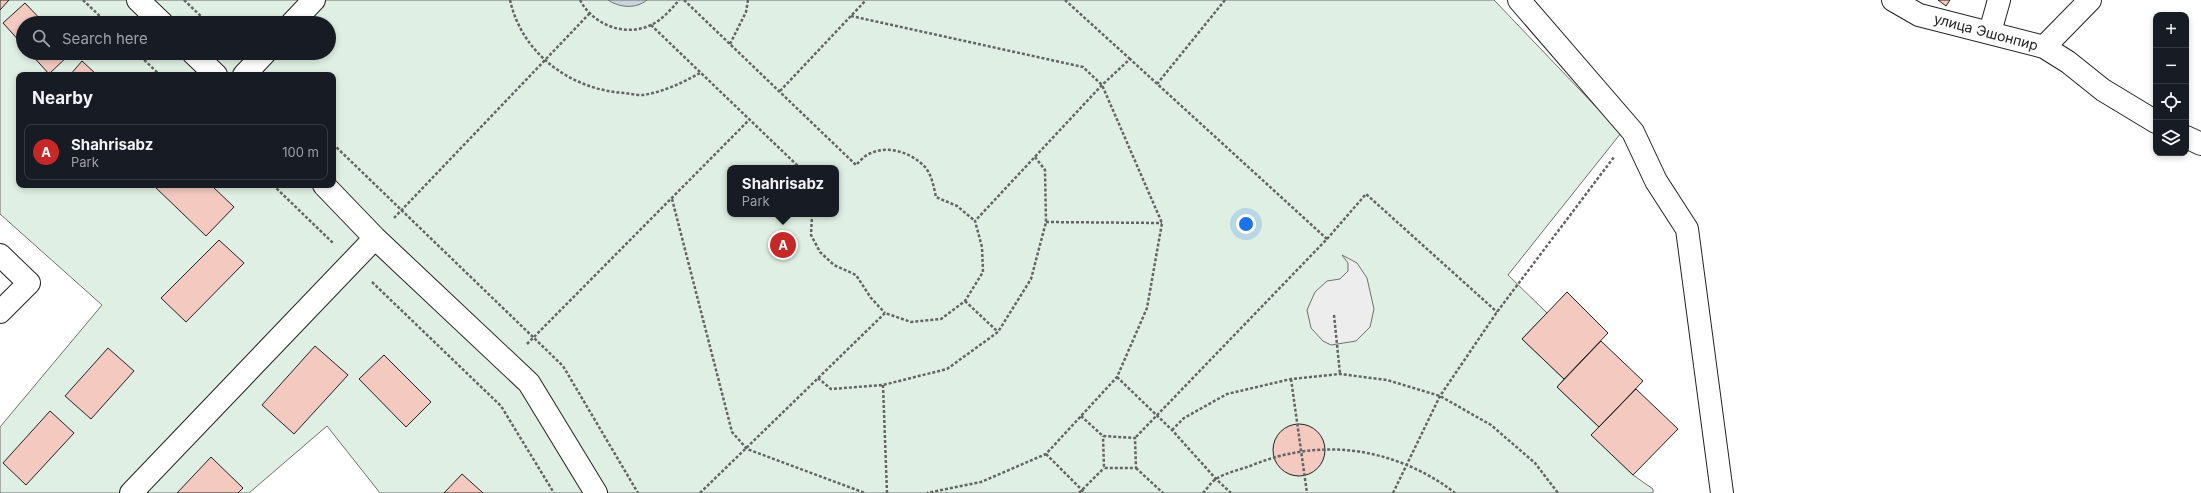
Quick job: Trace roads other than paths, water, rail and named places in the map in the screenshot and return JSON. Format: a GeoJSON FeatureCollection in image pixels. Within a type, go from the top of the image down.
{"type":"FeatureCollection","features":[{"type":"Feature","properties":{"kind":"street"},"geometry":{"type":"LineString","coordinates":[[138,0],[155,16]]}},
{"type":"Feature","properties":{"kind":"street"},"geometry":{"type":"LineString","coordinates":[[299,16],[314,0]]}},
{"type":"Feature","properties":{"kind":"street"},"geometry":{"type":"LineString","coordinates":[[1519,0],[1633,132],[1656,180],[1688,229],[1722,493]]}},
{"type":"Feature","properties":{"kind":"street","name":"улица Эшонпир"},"geometry":{"type":"LineString","coordinates":[[1893,0],[1919,15],[2044,47],[2068,62],[2103,90],[2153,120]]}},
{"type":"Feature","properties":{"kind":"street"},"geometry":{"type":"LineString","coordinates":[[1990,32],[1999,0]]}},
{"type":"Feature","properties":{"kind":"street"},"geometry":{"type":"LineString","coordinates":[[2044,47],[2090,0]]}},
{"type":"Feature","properties":{"kind":"street"},"geometry":{"type":"LineString","coordinates":[[200,60],[213,72]]}},
{"type":"Feature","properties":{"kind":"street"},"geometry":{"type":"LineString","coordinates":[[247,72],[258,60]]}},
{"type":"Feature","properties":{"kind":"street"},"geometry":{"type":"LineString","coordinates":[[2189,138],[2201,144]]}},
{"type":"Feature","properties":{"kind":"street"},"geometry":{"type":"LineString","coordinates":[[327,188],[375,238],[529,383],[596,493]]}},
{"type":"Feature","properties":{"kind":"street"},"geometry":{"type":"LineString","coordinates":[[130,493],[351,261],[375,238]]}},
{"type":"Feature","properties":{"kind":"street"},"geometry":{"type":"LineString","coordinates":[[0,255],[29,283],[0,312]]}},
{"type":"Feature","properties":{"kind":"place","name":"Shahrisabz"},"geometry":{"type":"Point","coordinates":[783,245]}}]}
